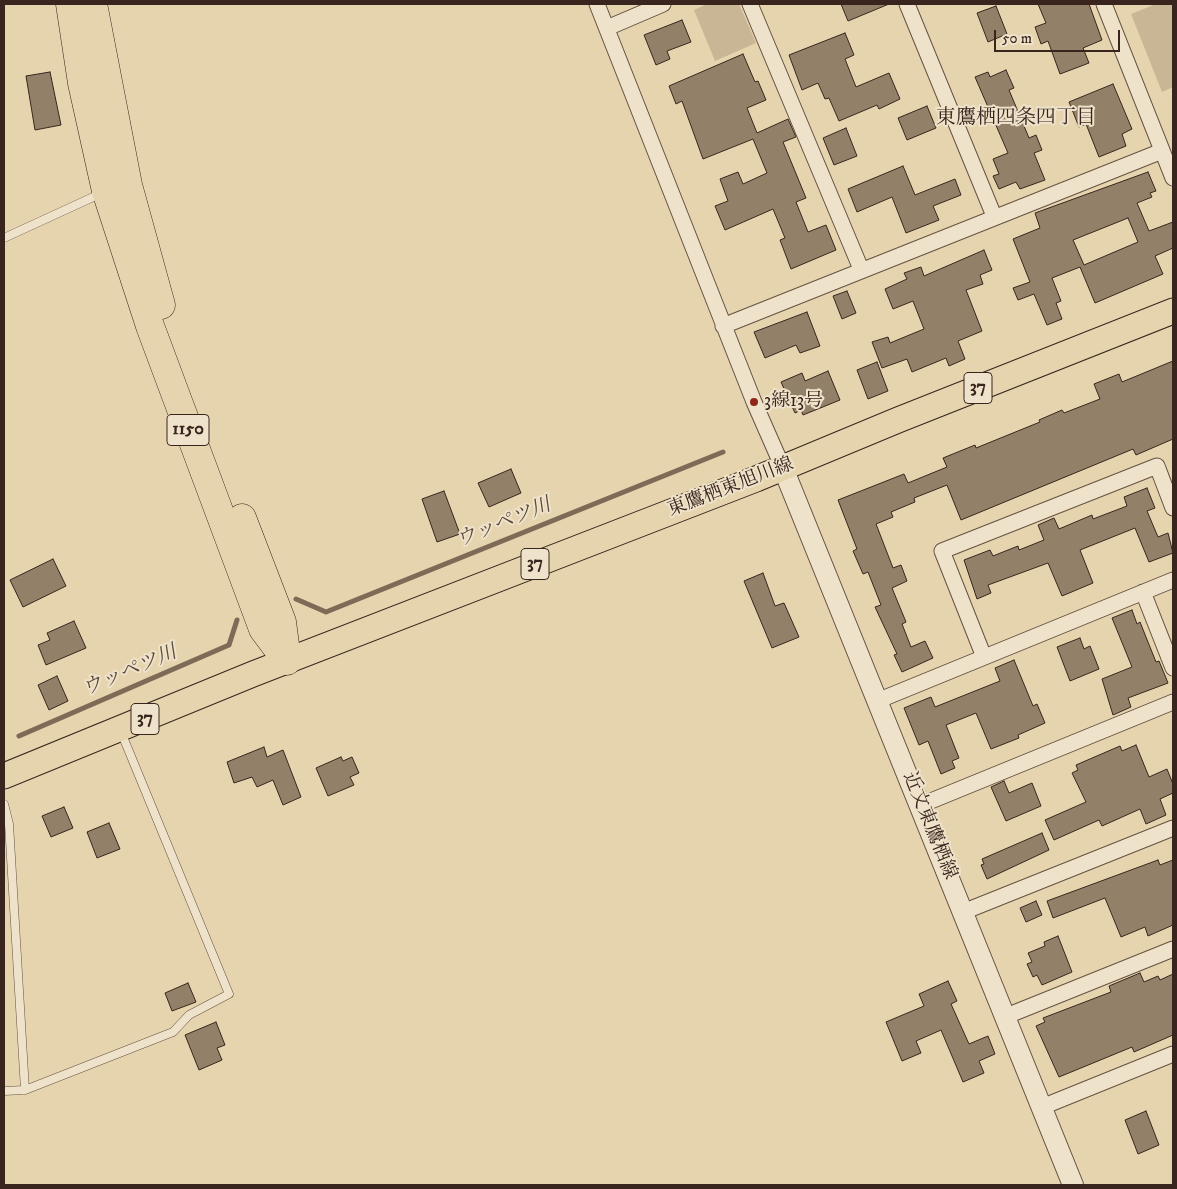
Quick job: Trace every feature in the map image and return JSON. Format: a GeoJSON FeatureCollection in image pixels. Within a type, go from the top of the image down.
{"type":"FeatureCollection","features":[{"type":"Feature","properties":{"kind":"highway"},"geometry":{"type":"LineString","coordinates":[[70,4],[95,79]]}},
{"type":"Feature","properties":{"kind":"highway"},"geometry":{"type":"LineString","coordinates":[[93,4],[95,79]]}},
{"type":"Feature","properties":{"kind":"highway","name":"1150"},"geometry":{"type":"LineString","coordinates":[[95,79],[106,191],[150,326],[263,629],[287,661]]}},
{"type":"Feature","properties":{"kind":"highway","name":"1150"},"geometry":{"type":"LineString","coordinates":[[95,79],[128,185],[166,321],[282,622],[287,661]]}},
{"type":"Feature","properties":{"kind":"main road","name":"東鷹栖東旭川線"},"geometry":{"type":"LineString","coordinates":[[287,661],[783,468],[898,420],[1173,311]]}},
{"type":"Feature","properties":{"kind":"main road","name":"37"},"geometry":{"type":"LineString","coordinates":[[4,776],[287,661]]}},
{"type":"Feature","properties":{"kind":"street"},"geometry":{"type":"LineString","coordinates":[[597,4],[723,326],[783,468]]}},
{"type":"Feature","properties":{"kind":"street"},"geometry":{"type":"LineString","coordinates":[[607,28],[663,4]]}},
{"type":"Feature","properties":{"kind":"street"},"geometry":{"type":"LineString","coordinates":[[750,4],[860,269]]}},
{"type":"Feature","properties":{"kind":"street"},"geometry":{"type":"LineString","coordinates":[[907,4],[994,216]]}},
{"type":"Feature","properties":{"kind":"street"},"geometry":{"type":"LineString","coordinates":[[1104,4],[1173,178]]}},
{"type":"Feature","properties":{"kind":"street"},"geometry":{"type":"LineString","coordinates":[[723,326],[860,269],[1162,151]]}},
{"type":"Feature","properties":{"kind":"street"},"geometry":{"type":"LineString","coordinates":[[984,657],[942,551],[1157,466],[1173,508]]}},
{"type":"Feature","properties":{"kind":"street","name":"近文東鷹栖線"},"geometry":{"type":"LineString","coordinates":[[783,468],[921,805],[1004,1017],[1073,1185]]}},
{"type":"Feature","properties":{"kind":"street"},"geometry":{"type":"LineString","coordinates":[[877,701],[1173,580]]}},
{"type":"Feature","properties":{"kind":"street"},"geometry":{"type":"LineString","coordinates":[[1144,592],[1173,668]]}},
{"type":"Feature","properties":{"kind":"street"},"geometry":{"type":"LineString","coordinates":[[921,805],[1173,702]]}},
{"type":"Feature","properties":{"kind":"street"},"geometry":{"type":"LineString","coordinates":[[963,912],[1173,828]]}},
{"type":"Feature","properties":{"kind":"street"},"geometry":{"type":"LineString","coordinates":[[1004,1017],[1173,949]]}},
{"type":"Feature","properties":{"kind":"street"},"geometry":{"type":"LineString","coordinates":[[1042,1107],[1173,1054]]}},
{"type":"Feature","properties":{"kind":"lane"},"geometry":{"type":"LineString","coordinates":[[4,238],[106,191]]}},
{"type":"Feature","properties":{"kind":"lane"},"geometry":{"type":"LineString","coordinates":[[4,1091],[25,1090],[173,1032],[189,1015],[228,994],[120,729]]}},
{"type":"Feature","properties":{"kind":"lane"},"geometry":{"type":"LineString","coordinates":[[4,804],[9,824],[25,1090]]}},
{"type":"Feature","properties":{"kind":"shaded area"},"geometry":{"type":"Polygon","coordinates":[[[707,4],[739,4],[756,43],[715,61],[694,10],[707,4]]]}},
{"type":"Feature","properties":{"kind":"shaded area"},"geometry":{"type":"Polygon","coordinates":[[[1156,4],[1173,4],[1173,87],[1162,92],[1131,14],[1156,4]]]}},
{"type":"Feature","properties":{"kind":"building"},"geometry":{"type":"Polygon","coordinates":[[[841,4],[889,4],[848,21],[841,4]]]}},
{"type":"Feature","properties":{"kind":"building"},"geometry":{"type":"Polygon","coordinates":[[[1038,4],[1089,4],[1102,40],[1083,48],[1089,63],[1060,74],[1048,41],[1041,44],[1035,27],[1046,23],[1038,4]]]}},
{"type":"Feature","properties":{"kind":"building"},"geometry":{"type":"Polygon","coordinates":[[[996,6],[1007,34],[988,42],[977,13],[996,6]]]}},
{"type":"Feature","properties":{"kind":"building"},"geometry":{"type":"Polygon","coordinates":[[[682,20],[691,42],[667,51],[670,59],[656,65],[644,35],[682,20]]]}},
{"type":"Feature","properties":{"kind":"building"},"geometry":{"type":"Polygon","coordinates":[[[845,33],[854,55],[845,59],[856,87],[889,73],[900,99],[879,109],[877,105],[839,121],[829,98],[825,99],[818,83],[802,90],[789,55],[845,33]]]}},
{"type":"Feature","properties":{"kind":"building"},"geometry":{"type":"Polygon","coordinates":[[[743,54],[755,82],[758,81],[766,100],[747,108],[757,133],[788,119],[796,137],[783,142],[806,198],[796,202],[808,232],[826,225],[836,250],[791,269],[780,240],[785,238],[773,209],[725,230],[715,206],[728,201],[720,179],[738,172],[743,184],[767,173],[753,139],[703,159],[682,101],[676,104],[669,86],[743,54]]]}},
{"type":"Feature","properties":{"kind":"building"},"geometry":{"type":"Polygon","coordinates":[[[1006,70],[1014,88],[1009,90],[1029,138],[1036,135],[1042,150],[1034,153],[1045,180],[1020,189],[1016,182],[999,189],[993,176],[999,174],[993,159],[1008,153],[975,77],[988,72],[990,77],[1006,70]]]}},
{"type":"Feature","properties":{"kind":"building"},"geometry":{"type":"Polygon","coordinates":[[[50,72],[61,125],[35,130],[26,76],[50,72]]]}},
{"type":"Feature","properties":{"kind":"building"},"geometry":{"type":"Polygon","coordinates":[[[1113,84],[1132,129],[1122,134],[1126,146],[1099,157],[1086,124],[1079,127],[1069,102],[1113,84]]]}},
{"type":"Feature","properties":{"kind":"building"},"geometry":{"type":"Polygon","coordinates":[[[927,106],[936,128],[907,140],[898,118],[927,106]]]}},
{"type":"Feature","properties":{"kind":"building"},"geometry":{"type":"Polygon","coordinates":[[[846,128],[857,156],[834,165],[823,138],[846,128]]]}},
{"type":"Feature","properties":{"kind":"building"},"geometry":{"type":"Polygon","coordinates":[[[903,166],[915,195],[955,179],[961,195],[933,206],[939,220],[906,233],[892,197],[857,212],[848,189],[903,166]]]}},
{"type":"Feature","properties":{"kind":"building"},"geometry":{"type":"Polygon","coordinates":[[[1148,172],[1156,191],[1150,193],[1152,197],[1137,203],[1149,231],[1173,222],[1173,248],[1155,256],[1163,274],[1095,303],[1080,267],[1052,278],[1061,301],[1056,303],[1062,319],[1047,325],[1034,294],[1018,300],[1013,288],[1030,282],[1013,239],[1040,228],[1035,213],[1148,172]],[[1128,218],[1073,240],[1084,265],[1138,242],[1128,218]]]}},
{"type":"Feature","properties":{"kind":"building"},"geometry":{"type":"Polygon","coordinates":[[[984,250],[992,270],[980,275],[983,284],[966,290],[982,331],[958,341],[965,359],[949,366],[946,358],[912,372],[907,359],[882,368],[872,342],[888,337],[890,343],[924,329],[913,301],[893,309],[885,289],[907,279],[904,273],[921,267],[924,276],[984,250]]]}},
{"type":"Feature","properties":{"kind":"building"},"geometry":{"type":"Polygon","coordinates":[[[847,291],[856,313],[842,319],[833,296],[847,291]]]}},
{"type":"Feature","properties":{"kind":"building"},"geometry":{"type":"Polygon","coordinates":[[[807,312],[820,346],[800,353],[796,345],[765,358],[754,332],[807,312]]]}},
{"type":"Feature","properties":{"kind":"building"},"geometry":{"type":"Polygon","coordinates":[[[1173,361],[1173,439],[1136,455],[1133,449],[961,520],[947,485],[914,498],[915,502],[891,512],[893,517],[876,524],[893,568],[901,565],[907,581],[892,588],[906,622],[902,624],[911,647],[925,641],[933,658],[902,672],[894,655],[897,654],[875,607],[881,605],[868,572],[863,574],[853,551],[857,549],[838,500],[904,474],[908,483],[947,467],[943,458],[975,445],[976,448],[1040,422],[1039,420],[1062,410],[1064,413],[1100,399],[1094,384],[1119,374],[1122,382],[1173,361]]]}},
{"type":"Feature","properties":{"kind":"building"},"geometry":{"type":"Polygon","coordinates":[[[877,362],[888,391],[868,399],[857,370],[877,362]]]}},
{"type":"Feature","properties":{"kind":"building"},"geometry":{"type":"Polygon","coordinates":[[[828,371],[840,400],[803,415],[801,410],[795,413],[781,382],[802,373],[805,381],[828,371]]]}},
{"type":"Feature","properties":{"kind":"building"},"geometry":{"type":"Polygon","coordinates":[[[511,469],[521,493],[489,507],[478,483],[511,469]]]}},
{"type":"Feature","properties":{"kind":"building"},"geometry":{"type":"Polygon","coordinates":[[[1147,488],[1155,508],[1147,511],[1158,537],[1168,533],[1173,553],[1149,562],[1135,528],[1080,550],[1093,583],[1062,596],[1048,563],[988,585],[991,593],[977,599],[964,560],[990,550],[993,556],[1018,546],[1019,550],[1044,540],[1038,525],[1054,518],[1059,529],[1092,515],[1093,519],[1127,506],[1124,497],[1147,488]]]}},
{"type":"Feature","properties":{"kind":"building"},"geometry":{"type":"Polygon","coordinates":[[[444,491],[460,534],[437,542],[422,499],[444,491]]]}},
{"type":"Feature","properties":{"kind":"building"},"geometry":{"type":"Polygon","coordinates":[[[53,559],[66,586],[23,607],[10,580],[53,559]]]}},
{"type":"Feature","properties":{"kind":"building"},"geometry":{"type":"Polygon","coordinates":[[[763,573],[775,606],[784,603],[799,637],[772,648],[744,581],[763,573]]]}},
{"type":"Feature","properties":{"kind":"building"},"geometry":{"type":"Polygon","coordinates":[[[1132,610],[1137,624],[1140,622],[1156,662],[1159,661],[1168,683],[1128,698],[1131,707],[1113,715],[1102,679],[1132,667],[1112,618],[1132,610]]]}},
{"type":"Feature","properties":{"kind":"building"},"geometry":{"type":"Polygon","coordinates":[[[74,621],[86,648],[46,665],[38,645],[50,640],[47,633],[74,621]]]}},
{"type":"Feature","properties":{"kind":"building"},"geometry":{"type":"Polygon","coordinates":[[[1080,638],[1084,649],[1090,646],[1099,669],[1070,681],[1057,647],[1080,638]]]}},
{"type":"Feature","properties":{"kind":"building"},"geometry":{"type":"Polygon","coordinates":[[[1014,660],[1033,706],[1037,704],[1045,723],[1018,735],[1019,738],[991,749],[976,713],[946,725],[959,758],[952,761],[955,768],[941,774],[928,741],[919,745],[904,708],[931,697],[935,707],[1000,681],[995,668],[1014,660]]]}},
{"type":"Feature","properties":{"kind":"building"},"geometry":{"type":"Polygon","coordinates":[[[57,676],[68,701],[49,710],[38,685],[57,676]]]}},
{"type":"Feature","properties":{"kind":"building"},"geometry":{"type":"Polygon","coordinates":[[[1136,745],[1149,777],[1167,769],[1173,784],[1173,793],[1160,799],[1166,815],[1146,824],[1140,809],[1102,826],[1099,820],[1054,840],[1045,820],[1086,802],[1072,773],[1078,770],[1076,765],[1120,746],[1122,751],[1136,745]]]}},
{"type":"Feature","properties":{"kind":"building"},"geometry":{"type":"Polygon","coordinates":[[[264,747],[267,757],[283,750],[301,797],[283,805],[273,780],[257,787],[252,777],[234,783],[227,762],[264,747]]]}},
{"type":"Feature","properties":{"kind":"building"},"geometry":{"type":"Polygon","coordinates":[[[341,757],[343,761],[352,757],[359,773],[350,777],[354,785],[328,796],[316,768],[341,757]]]}},
{"type":"Feature","properties":{"kind":"building"},"geometry":{"type":"Polygon","coordinates":[[[1004,781],[1009,793],[1032,783],[1041,806],[1006,821],[991,787],[1004,781]]]}},
{"type":"Feature","properties":{"kind":"building"},"geometry":{"type":"Polygon","coordinates":[[[64,807],[73,828],[51,837],[42,816],[64,807]]]}},
{"type":"Feature","properties":{"kind":"building"},"geometry":{"type":"Polygon","coordinates":[[[109,823],[120,849],[97,858],[87,832],[109,823]]]}},
{"type":"Feature","properties":{"kind":"building"},"geometry":{"type":"Polygon","coordinates":[[[1042,833],[1049,850],[987,879],[981,865],[984,864],[982,859],[1042,833]]]}},
{"type":"Feature","properties":{"kind":"building"},"geometry":{"type":"Polygon","coordinates":[[[1158,860],[1160,865],[1173,860],[1173,925],[1148,936],[1145,927],[1121,937],[1105,898],[1053,918],[1047,901],[1158,860]]]}},
{"type":"Feature","properties":{"kind":"building"},"geometry":{"type":"Polygon","coordinates":[[[1036,901],[1042,915],[1026,922],[1020,908],[1036,901]]]}},
{"type":"Feature","properties":{"kind":"building"},"geometry":{"type":"Polygon","coordinates":[[[1058,936],[1072,972],[1042,985],[1037,975],[1033,977],[1027,964],[1032,962],[1028,953],[1045,946],[1044,942],[1058,936]]]}},
{"type":"Feature","properties":{"kind":"building"},"geometry":{"type":"Polygon","coordinates":[[[1140,973],[1144,982],[1158,976],[1160,980],[1173,974],[1173,1035],[1134,1052],[1132,1047],[1059,1077],[1036,1026],[1045,1022],[1043,1018],[1111,992],[1109,986],[1140,973]]]}},
{"type":"Feature","properties":{"kind":"building"},"geometry":{"type":"Polygon","coordinates":[[[948,981],[957,1001],[951,1004],[969,1044],[988,1036],[995,1054],[979,1061],[984,1073],[963,1082],[941,1030],[916,1041],[921,1053],[902,1061],[886,1022],[924,1006],[919,994],[948,981]]]}},
{"type":"Feature","properties":{"kind":"building"},"geometry":{"type":"Polygon","coordinates":[[[188,983],[196,1002],[172,1011],[165,993],[188,983]]]}},
{"type":"Feature","properties":{"kind":"building"},"geometry":{"type":"Polygon","coordinates":[[[216,1022],[225,1045],[217,1048],[222,1060],[199,1070],[185,1035],[216,1022]]]}},
{"type":"Feature","properties":{"kind":"building"},"geometry":{"type":"Polygon","coordinates":[[[1146,1111],[1159,1145],[1138,1154],[1125,1120],[1146,1111]]]}},
{"type":"Feature","properties":{"kind":"waterway","name":"ウッペツ川"},"geometry":{"type":"LineString","coordinates":[[296,599],[326,612],[723,452]]}},
{"type":"Feature","properties":{"kind":"waterway","name":"ウッペツ川"},"geometry":{"type":"LineString","coordinates":[[19,736],[229,645],[237,620]]}},
{"type":"Feature","properties":{"kind":"place","name":"3線13号"},"geometry":{"type":"Point","coordinates":[754,402]}},
{"type":"Feature","properties":{"kind":"district","name":"東鷹栖四条四丁目"},"geometry":{"type":"Point","coordinates":[1016,119]}}]}
